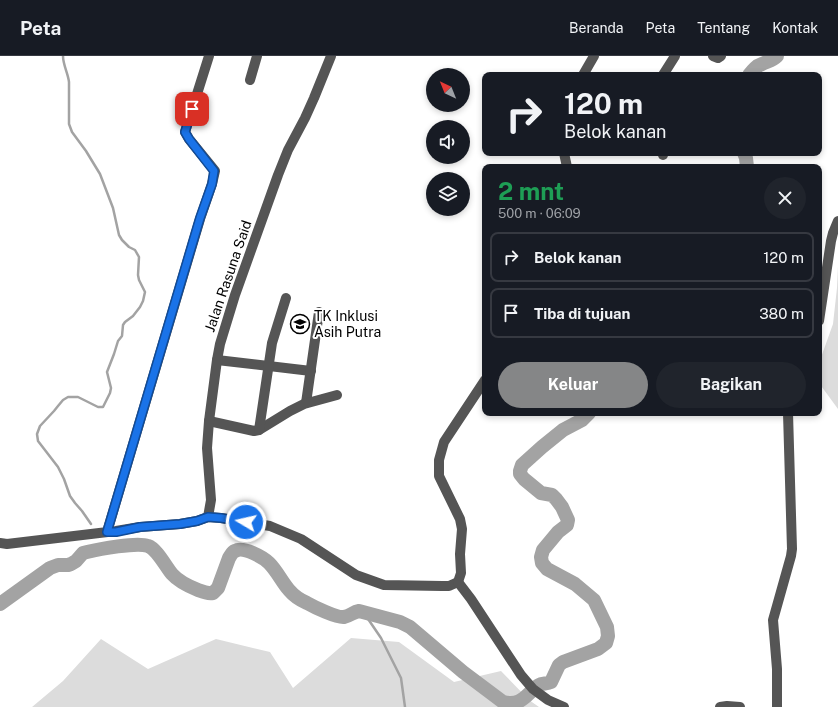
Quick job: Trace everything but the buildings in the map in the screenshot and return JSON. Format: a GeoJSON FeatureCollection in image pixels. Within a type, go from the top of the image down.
{"type":"FeatureCollection","features":[{"type":"Feature","properties":{"kind":"street"},"geometry":{"type":"LineString","coordinates":[[107,532],[200,218],[212,184],[214,171],[185,132],[209,56]]}},
{"type":"Feature","properties":{"kind":"street"},"geometry":{"type":"LineString","coordinates":[[250,80],[256,56]]}},
{"type":"Feature","properties":{"kind":"street","name":"Jalan Rasuna Said"},"geometry":{"type":"LineString","coordinates":[[208,517],[211,500],[207,448],[209,421],[220,344],[235,294],[278,175],[288,150],[308,112],[331,56]]}},
{"type":"Feature","properties":{"kind":"street"},"geometry":{"type":"LineString","coordinates":[[666,72],[675,56]]}},
{"type":"Feature","properties":{"kind":"street"},"geometry":{"type":"LineString","coordinates":[[713,56],[718,58],[721,56]]}},
{"type":"Feature","properties":{"kind":"street"},"geometry":{"type":"LineString","coordinates":[[584,72],[589,57]]}},
{"type":"Feature","properties":{"kind":"street"},"geometry":{"type":"LineString","coordinates":[[822,301],[831,241],[838,221]]}},
{"type":"Feature","properties":{"kind":"street"},"geometry":{"type":"LineString","coordinates":[[259,430],[272,343],[286,298]]}},
{"type":"Feature","properties":{"kind":"street"},"geometry":{"type":"LineString","coordinates":[[306,403],[319,312]]}},
{"type":"Feature","properties":{"kind":"street"},"geometry":{"type":"LineString","coordinates":[[217,360],[311,371]]}},
{"type":"Feature","properties":{"kind":"street"},"geometry":{"type":"LineString","coordinates":[[0,543],[7,544],[116,532],[140,527],[180,524],[197,521],[208,517],[221,518],[270,526],[301,540],[356,575],[384,586],[449,586],[458,582],[461,573],[460,554],[462,530],[460,520],[439,476],[439,460],[444,442],[482,385]]}},
{"type":"Feature","properties":{"kind":"street"},"geometry":{"type":"LineString","coordinates":[[209,421],[254,431],[259,430],[306,403],[337,394]]}},
{"type":"Feature","properties":{"kind":"street"},"geometry":{"type":"LineString","coordinates":[[777,707],[777,669],[773,620],[792,549],[788,416]]}},
{"type":"Feature","properties":{"kind":"street"},"geometry":{"type":"LineString","coordinates":[[458,582],[471,599],[521,675],[533,689],[548,700],[564,707]]}},
{"type":"Feature","properties":{"kind":"street"},"geometry":{"type":"LineString","coordinates":[[720,707],[740,707]]}},
{"type":"Feature","properties":{"kind":"shaded area"},"geometry":{"type":"Polygon","coordinates":[[[838,266],[838,409],[822,387],[822,355],[833,324],[838,266]]]}},
{"type":"Feature","properties":{"kind":"shaded area"},"geometry":{"type":"Polygon","coordinates":[[[351,638],[399,642],[454,682],[501,671],[529,700],[539,707],[32,707],[63,681],[101,639],[148,669],[216,639],[270,652],[293,688],[351,638]]]}},
{"type":"Feature","properties":{"kind":"waterway"},"geometry":{"type":"LineString","coordinates":[[63,56],[69,82],[69,124],[72,132],[100,174],[113,208],[119,235],[129,247],[135,250],[139,257],[138,275],[145,292],[140,307],[123,325],[122,336],[118,341],[107,372],[111,388],[103,407],[98,407],[78,397],[68,397],[63,400],[40,426],[37,434],[38,441],[58,467],[70,496],[91,524]]}},
{"type":"Feature","properties":{"kind":"waterway"},"geometry":{"type":"LineString","coordinates":[[751,72],[758,66],[772,60],[777,56]]}},
{"type":"Feature","properties":{"kind":"waterway"},"geometry":{"type":"LineString","coordinates":[[745,156],[747,164]]}},
{"type":"Feature","properties":{"kind":"waterway"},"geometry":{"type":"LineString","coordinates":[[0,604],[50,568],[58,565],[71,564],[83,553],[127,545],[148,546],[158,554],[172,574],[181,582],[203,592],[213,593],[218,588],[229,558],[233,552],[243,550],[258,555],[269,563],[275,569],[289,590],[302,601],[336,616],[344,617],[359,611],[400,622],[410,627],[463,672],[503,702],[515,703],[523,699],[539,685],[551,682],[559,665],[563,662],[598,649],[606,643],[608,636],[607,627],[594,600],[575,584],[547,569],[542,563],[541,557],[543,550],[558,532],[567,525],[568,520],[562,507],[552,495],[541,493],[520,474],[522,465],[542,447],[563,430],[582,420],[586,416]]}},
{"type":"Feature","properties":{"kind":"waterway"},"geometry":{"type":"LineString","coordinates":[[364,613],[381,638],[401,678],[405,707]]}},
{"type":"Feature","properties":{"kind":"place","name":"TK Inklusi Asih Putra"},"geometry":{"type":"Point","coordinates":[300,324]}},
{"type":"Feature","properties":{"kind":"route"},"geometry":{"type":"LineString","coordinates":[[192,109],[185,132],[214,171],[212,184],[200,218],[107,532],[116,532],[140,527],[180,524],[197,521],[208,517],[246,522]]}}]}
